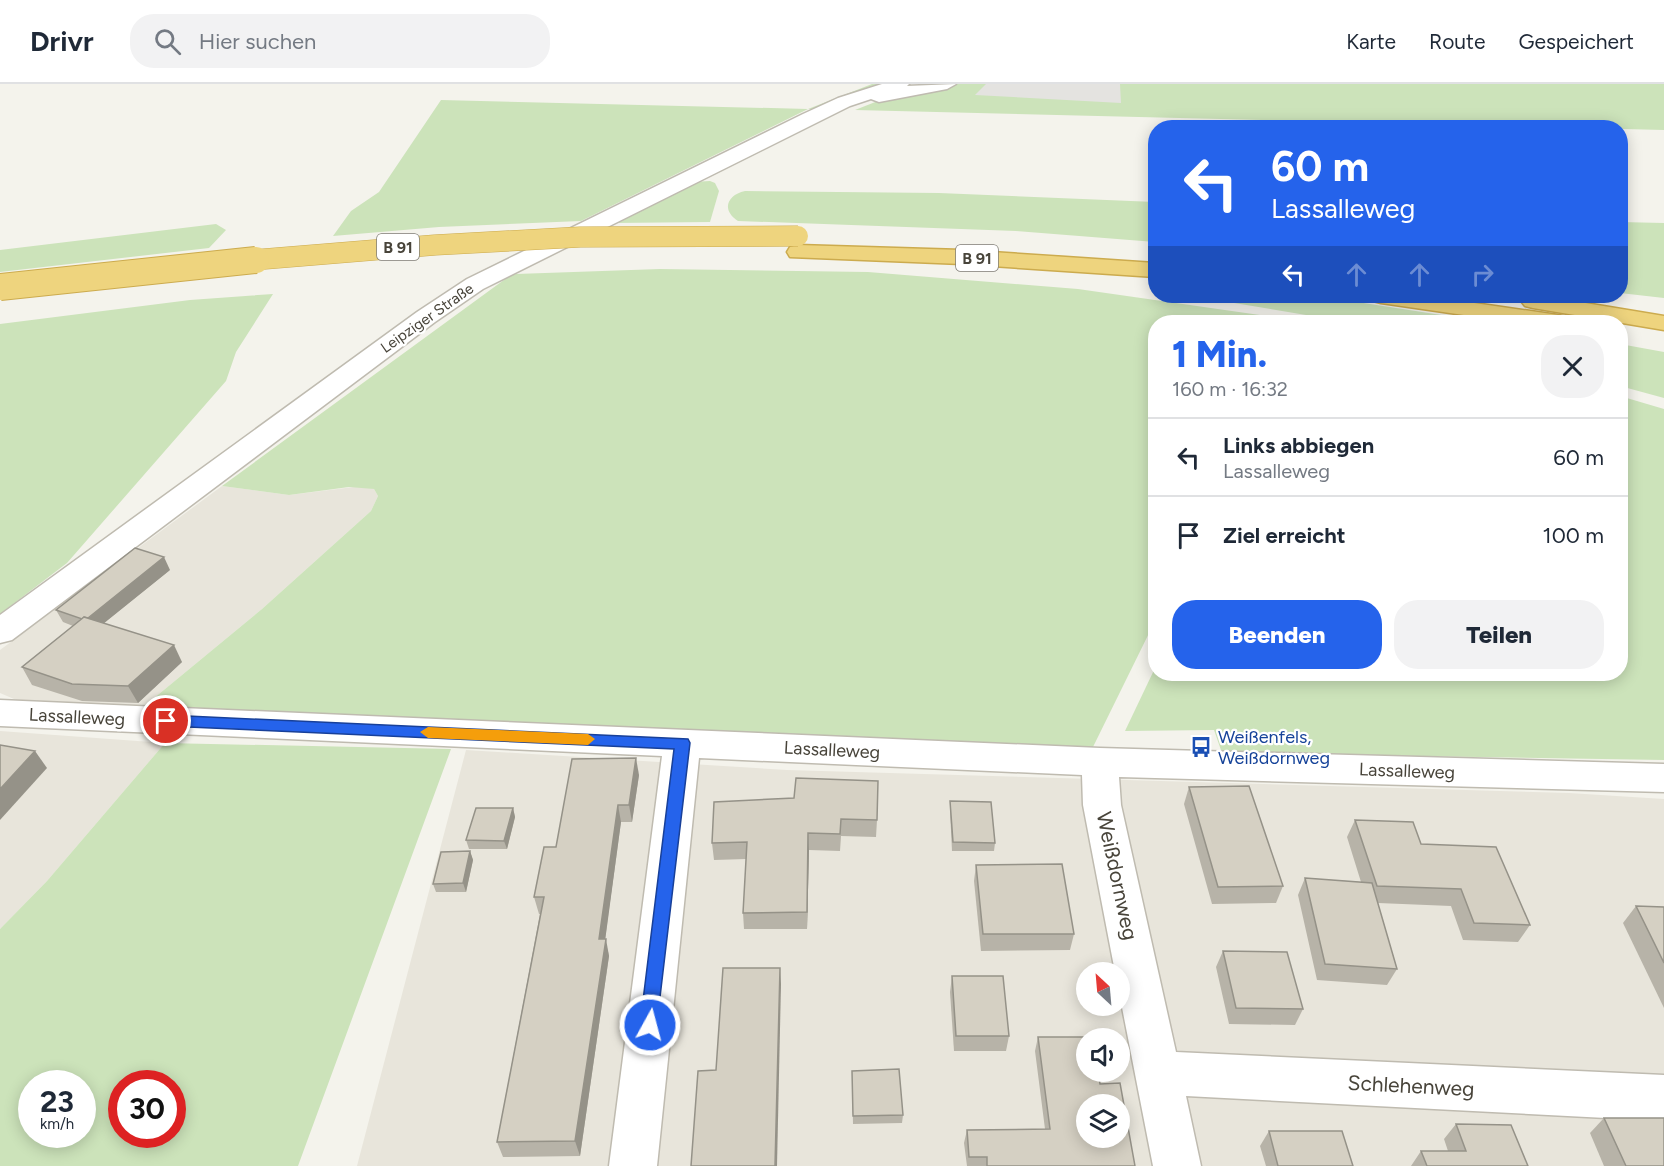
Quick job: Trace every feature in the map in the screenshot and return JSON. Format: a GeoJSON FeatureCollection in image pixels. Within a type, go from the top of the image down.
{"type":"FeatureCollection","features":[{"type":"Feature","properties":{"kind":"highway","name":"B 91"},"geometry":{"type":"LineString","coordinates":[[0,287],[234,261],[443,244],[647,236],[798,244],[1148,270]]}},
{"type":"Feature","properties":{"kind":"highway","name":"B 91"},"geometry":{"type":"LineString","coordinates":[[0,303],[244,275],[549,254],[798,244],[968,241],[1148,254]]}},
{"type":"Feature","properties":{"kind":"highway"},"geometry":{"type":"LineString","coordinates":[[1628,298],[1664,302]]}},
{"type":"Feature","properties":{"kind":"highway"},"geometry":{"type":"LineString","coordinates":[[1429,303],[1510,315]]}},
{"type":"Feature","properties":{"kind":"highway"},"geometry":{"type":"LineString","coordinates":[[1540,303],[1615,315]]}},
{"type":"Feature","properties":{"kind":"highway"},"geometry":{"type":"LineString","coordinates":[[1628,317],[1664,323]]}},
{"type":"Feature","properties":{"kind":"highway"},"geometry":{"type":"LineString","coordinates":[[1628,334],[1664,340]]}},
{"type":"Feature","properties":{"kind":"street","name":"Leipziger Straße"},"geometry":{"type":"LineString","coordinates":[[0,632],[417,323],[475,284],[835,106],[900,84]]}},
{"type":"Feature","properties":{"kind":"street"},"geometry":{"type":"LineString","coordinates":[[862,96],[879,97],[947,84]]}},
{"type":"Feature","properties":{"kind":"street","name":"Lassalleweg"},"geometry":{"type":"LineString","coordinates":[[0,713],[1100,762],[1664,778]]}},
{"type":"Feature","properties":{"kind":"street"},"geometry":{"type":"LineString","coordinates":[[633,1166],[682,743]]}},
{"type":"Feature","properties":{"kind":"street","name":"Weißdornweg"},"geometry":{"type":"LineString","coordinates":[[1100,762],[1102,805],[1177,1166]]}},
{"type":"Feature","properties":{"kind":"street","name":"Schlehenweg"},"geometry":{"type":"LineString","coordinates":[[1158,1073],[1664,1098]]}},
{"type":"Feature","properties":{"kind":"shaded area"},"geometry":{"type":"Polygon","coordinates":[[[986,84],[1120,84],[1121,103],[975,95],[986,84]]]}},
{"type":"Feature","properties":{"kind":"shaded area"},"geometry":{"type":"Polygon","coordinates":[[[222,486],[289,495],[362,486],[374,489],[378,496],[371,511],[262,609],[142,708],[21,702],[0,693],[0,650],[222,486]]]}},
{"type":"Feature","properties":{"kind":"shaded area"},"geometry":{"type":"Polygon","coordinates":[[[0,731],[165,743],[47,881],[0,929],[0,731]]]}},
{"type":"Feature","properties":{"kind":"shaded area"},"geometry":{"type":"Polygon","coordinates":[[[466,750],[787,770],[1569,793],[1664,799],[1664,1166],[357,1166],[466,750]]]}},
{"type":"Feature","properties":{"kind":"green space"},"geometry":{"type":"Polygon","coordinates":[[[872,84],[886,84],[815,109],[808,109],[872,84]]]}},
{"type":"Feature","properties":{"kind":"green space"},"geometry":{"type":"Polygon","coordinates":[[[921,84],[1664,84],[1664,130],[1628,129],[1628,120],[1260,120],[855,110],[921,84]]]}},
{"type":"Feature","properties":{"kind":"green space"},"geometry":{"type":"Polygon","coordinates":[[[441,100],[808,109],[581,221],[439,227],[333,236],[351,211],[379,192],[441,100]]]}},
{"type":"Feature","properties":{"kind":"green space"},"geometry":{"type":"Polygon","coordinates":[[[692,182],[715,183],[719,191],[710,222],[614,223],[692,182]]]}},
{"type":"Feature","properties":{"kind":"green space"},"geometry":{"type":"Polygon","coordinates":[[[745,191],[939,193],[1148,202],[1148,241],[1016,231],[738,221],[729,212],[728,203],[739,193],[745,191]]]}},
{"type":"Feature","properties":{"kind":"green space"},"geometry":{"type":"Polygon","coordinates":[[[1628,222],[1664,223],[1664,298],[1628,294],[1628,222]]]}},
{"type":"Feature","properties":{"kind":"green space"},"geometry":{"type":"Polygon","coordinates":[[[216,224],[226,230],[209,248],[0,272],[0,250],[216,224]]]}},
{"type":"Feature","properties":{"kind":"green space"},"geometry":{"type":"Polygon","coordinates":[[[660,269],[868,272],[1078,289],[1148,299],[1148,303],[1176,303],[1260,315],[1148,315],[1148,635],[1092,749],[142,708],[262,609],[371,511],[378,496],[374,489],[349,487],[289,495],[222,486],[508,277],[516,274],[660,269]]]}},
{"type":"Feature","properties":{"kind":"green space"},"geometry":{"type":"Polygon","coordinates":[[[273,294],[236,352],[226,381],[67,563],[0,614],[0,324],[190,300],[273,294]]]}},
{"type":"Feature","properties":{"kind":"green space"},"geometry":{"type":"Polygon","coordinates":[[[1234,303],[1364,303],[1442,315],[1306,315],[1234,303]]]}},
{"type":"Feature","properties":{"kind":"green space"},"geometry":{"type":"Polygon","coordinates":[[[1628,345],[1664,352],[1664,398],[1628,388],[1628,345]]]}},
{"type":"Feature","properties":{"kind":"green space"},"geometry":{"type":"Polygon","coordinates":[[[1628,398],[1664,409],[1664,760],[1222,753],[1214,730],[1125,731],[1149,681],[1628,681],[1628,398]]]}},
{"type":"Feature","properties":{"kind":"green space"},"geometry":{"type":"Polygon","coordinates":[[[165,743],[451,749],[298,1166],[0,1166],[0,929],[47,881],[165,743]]]}},
{"type":"Feature","properties":{"kind":"building"},"geometry":{"type":"Polygon","coordinates":[[[135,548],[164,557],[88,618],[82,619],[56,610],[135,548]]]}},
{"type":"Feature","properties":{"kind":"building"},"geometry":{"type":"Polygon","coordinates":[[[84,617],[174,645],[128,686],[72,684],[22,667],[84,617]]]}},
{"type":"Feature","properties":{"kind":"building"},"geometry":{"type":"Polygon","coordinates":[[[0,745],[35,751],[0,789],[0,745]]]}},
{"type":"Feature","properties":{"kind":"building"},"geometry":{"type":"Polygon","coordinates":[[[636,758],[629,805],[618,805],[599,939],[606,939],[575,1141],[497,1142],[544,897],[534,897],[544,847],[556,847],[572,759],[636,758]]]}},
{"type":"Feature","properties":{"kind":"building"},"geometry":{"type":"Polygon","coordinates":[[[796,778],[878,781],[877,820],[841,819],[840,834],[808,833],[807,912],[743,913],[747,842],[712,843],[714,802],[794,798],[796,778]]]}},
{"type":"Feature","properties":{"kind":"building"},"geometry":{"type":"Polygon","coordinates":[[[1249,786],[1283,886],[1218,887],[1189,787],[1249,786]]]}},
{"type":"Feature","properties":{"kind":"building"},"geometry":{"type":"Polygon","coordinates":[[[950,801],[991,802],[995,843],[953,842],[950,801]]]}},
{"type":"Feature","properties":{"kind":"building"},"geometry":{"type":"Polygon","coordinates":[[[476,808],[513,808],[504,841],[466,840],[476,808]]]}},
{"type":"Feature","properties":{"kind":"building"},"geometry":{"type":"Polygon","coordinates":[[[1355,820],[1413,822],[1421,844],[1496,847],[1530,925],[1474,923],[1461,889],[1377,886],[1355,820]]]}},
{"type":"Feature","properties":{"kind":"building"},"geometry":{"type":"Polygon","coordinates":[[[470,851],[463,883],[433,884],[441,852],[470,851]]]}},
{"type":"Feature","properties":{"kind":"building"},"geometry":{"type":"Polygon","coordinates":[[[1062,864],[1074,934],[983,934],[976,865],[1062,864]]]}},
{"type":"Feature","properties":{"kind":"building"},"geometry":{"type":"Polygon","coordinates":[[[1305,878],[1372,883],[1397,969],[1325,964],[1305,878]]]}},
{"type":"Feature","properties":{"kind":"building"},"geometry":{"type":"Polygon","coordinates":[[[1636,906],[1664,907],[1664,963],[1636,906]]]}},
{"type":"Feature","properties":{"kind":"building"},"geometry":{"type":"Polygon","coordinates":[[[1223,951],[1287,952],[1303,1009],[1236,1008],[1223,951]]]}},
{"type":"Feature","properties":{"kind":"building"},"geometry":{"type":"Polygon","coordinates":[[[723,968],[780,968],[775,1166],[691,1166],[698,1071],[716,1070],[723,968]]]}},
{"type":"Feature","properties":{"kind":"building"},"geometry":{"type":"Polygon","coordinates":[[[952,976],[1003,976],[1009,1036],[956,1036],[952,976]]]}},
{"type":"Feature","properties":{"kind":"building"},"geometry":{"type":"Polygon","coordinates":[[[1038,1037],[1076,1037],[1076,1082],[1120,1083],[1122,1094],[1076,1094],[1076,1148],[1130,1148],[1130,1138],[1135,1166],[987,1166],[987,1157],[969,1157],[967,1130],[1050,1129],[1038,1037]]]}},
{"type":"Feature","properties":{"kind":"building"},"geometry":{"type":"Polygon","coordinates":[[[899,1069],[903,1115],[853,1116],[852,1071],[899,1069]]]}},
{"type":"Feature","properties":{"kind":"building"},"geometry":{"type":"Polygon","coordinates":[[[1604,1118],[1664,1118],[1664,1166],[1626,1166],[1604,1118]]]}},
{"type":"Feature","properties":{"kind":"building"},"geometry":{"type":"Polygon","coordinates":[[[1456,1124],[1511,1125],[1528,1166],[1427,1166],[1421,1151],[1466,1151],[1456,1124]]]}},
{"type":"Feature","properties":{"kind":"building"},"geometry":{"type":"Polygon","coordinates":[[[1269,1131],[1342,1131],[1353,1166],[1278,1166],[1269,1131]]]}},
{"type":"Feature","properties":{"kind":"slow traffic"},"geometry":{"type":"LineString","coordinates":[[428,732],[588,739]]}},
{"type":"Feature","properties":{"kind":"place","name":"Weißenfels, Weißdornweg"},"geometry":{"type":"Point","coordinates":[1201,747]}},
{"type":"Feature","properties":{"kind":"route"},"geometry":{"type":"LineString","coordinates":[[166,721],[682,743],[650,1025]]}}]}
